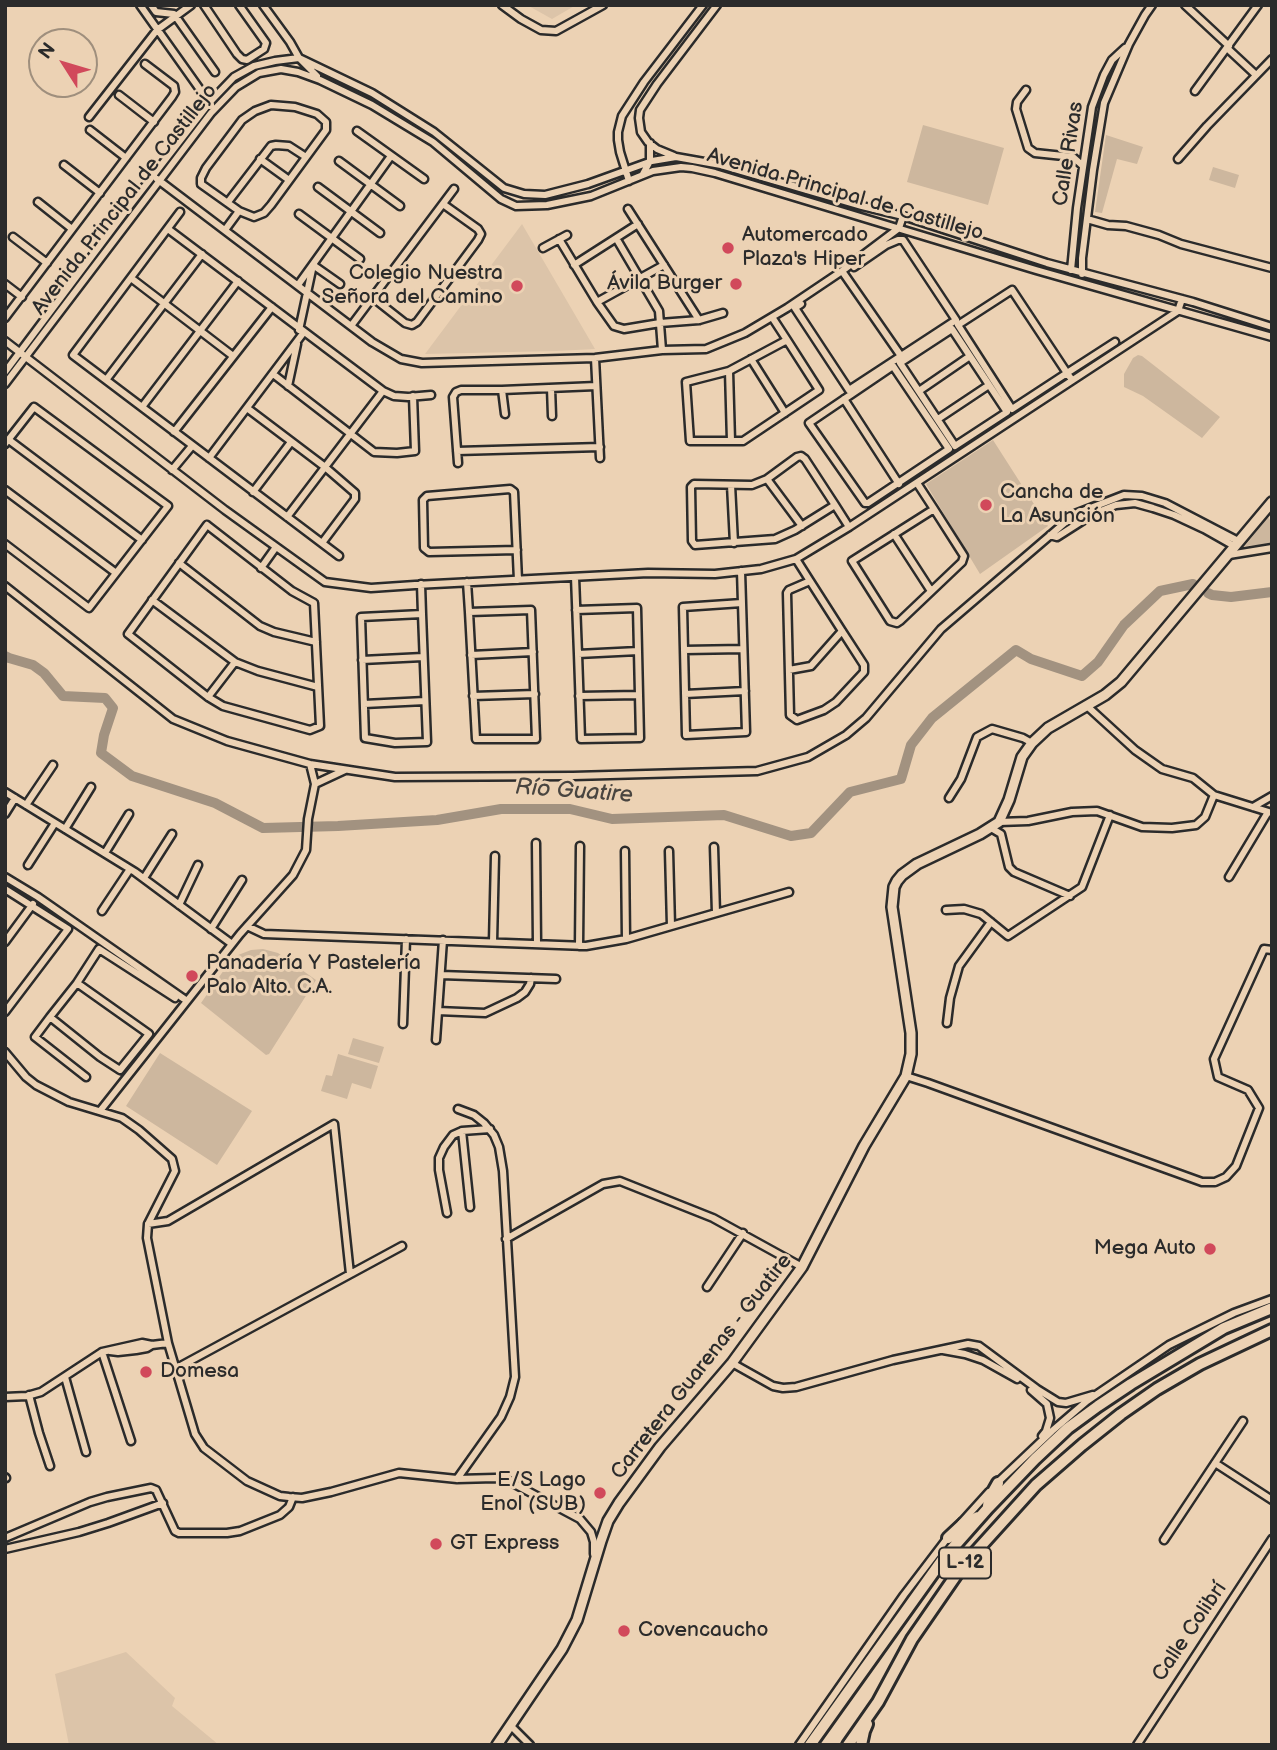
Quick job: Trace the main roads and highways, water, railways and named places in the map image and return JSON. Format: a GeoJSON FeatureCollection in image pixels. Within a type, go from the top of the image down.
{"type":"FeatureCollection","features":[{"type":"Feature","properties":{"kind":"highway","name":"L-12"},"geometry":{"type":"LineString","coordinates":[[810,1745],[943,1559],[984,1512],[1052,1444],[1098,1406],[1192,1346],[1224,1328],[1272,1308]]}},
{"type":"Feature","properties":{"kind":"highway","name":"L-12"},"geometry":{"type":"LineString","coordinates":[[848,1745],[878,1702],[912,1639],[961,1568],[1036,1485],[1111,1421],[1157,1389],[1200,1364],[1272,1330]]}},
{"type":"Feature","properties":{"kind":"highway"},"geometry":{"type":"LineString","coordinates":[[948,1538],[962,1524],[984,1512],[998,1483]]}},
{"type":"Feature","properties":{"kind":"highway"},"geometry":{"type":"LineString","coordinates":[[861,1745],[863,1731],[878,1702]]}},
{"type":"Feature","properties":{"kind":"main road","name":"Carretera Guarenas - Guatire"},"geometry":{"type":"LineString","coordinates":[[497,1745],[569,1638],[578,1620],[608,1521],[660,1447],[732,1363],[802,1267],[864,1146],[905,1076],[911,1054],[911,1033],[892,907],[894,887],[902,874],[995,825],[1007,807],[1022,757],[1032,743],[1048,728],[1105,695],[1121,682],[1272,502]]}},
{"type":"Feature","properties":{"kind":"waterway","name":"Río Guatire"},"geometry":{"type":"LineString","coordinates":[[5,656],[33,665],[44,673],[63,696],[105,698],[113,708],[101,753],[132,776],[215,803],[263,828],[437,820],[501,809],[570,809],[612,819],[724,815],[791,836],[811,833],[850,792],[901,779],[911,745],[932,718],[1016,650],[1031,659],[1082,676],[1098,662],[1124,625],[1160,591],[1193,584]]}},
{"type":"Feature","properties":{"kind":"waterway","name":"Río Guatire"},"geometry":{"type":"LineString","coordinates":[[1208,593],[1231,597],[1272,592]]}},
{"type":"Feature","properties":{"kind":"place","name":"Automercado Plaza's Hiper"},"geometry":{"type":"Point","coordinates":[728,248]}},
{"type":"Feature","properties":{"kind":"place","name":"Ávila Burger"},"geometry":{"type":"Point","coordinates":[736,284]}},
{"type":"Feature","properties":{"kind":"place","name":"Colegio Nuestra Señora del Camino"},"geometry":{"type":"Point","coordinates":[517,286]}},
{"type":"Feature","properties":{"kind":"place","name":"Cancha de La Asunción"},"geometry":{"type":"Point","coordinates":[986,505]}},
{"type":"Feature","properties":{"kind":"place","name":"Panadería Y Pastelería Palo Alto. C.A."},"geometry":{"type":"Point","coordinates":[192,976]}},
{"type":"Feature","properties":{"kind":"place","name":"Mega Auto"},"geometry":{"type":"Point","coordinates":[1210,1249]}},
{"type":"Feature","properties":{"kind":"place","name":"Domesa"},"geometry":{"type":"Point","coordinates":[146,1372]}},
{"type":"Feature","properties":{"kind":"place","name":"E/S Lago Enol (SUB)"},"geometry":{"type":"Point","coordinates":[600,1493]}},
{"type":"Feature","properties":{"kind":"place","name":"GT Express"},"geometry":{"type":"Point","coordinates":[436,1544]}},
{"type":"Feature","properties":{"kind":"place","name":"Covencaucho"},"geometry":{"type":"Point","coordinates":[624,1631]}}]}
